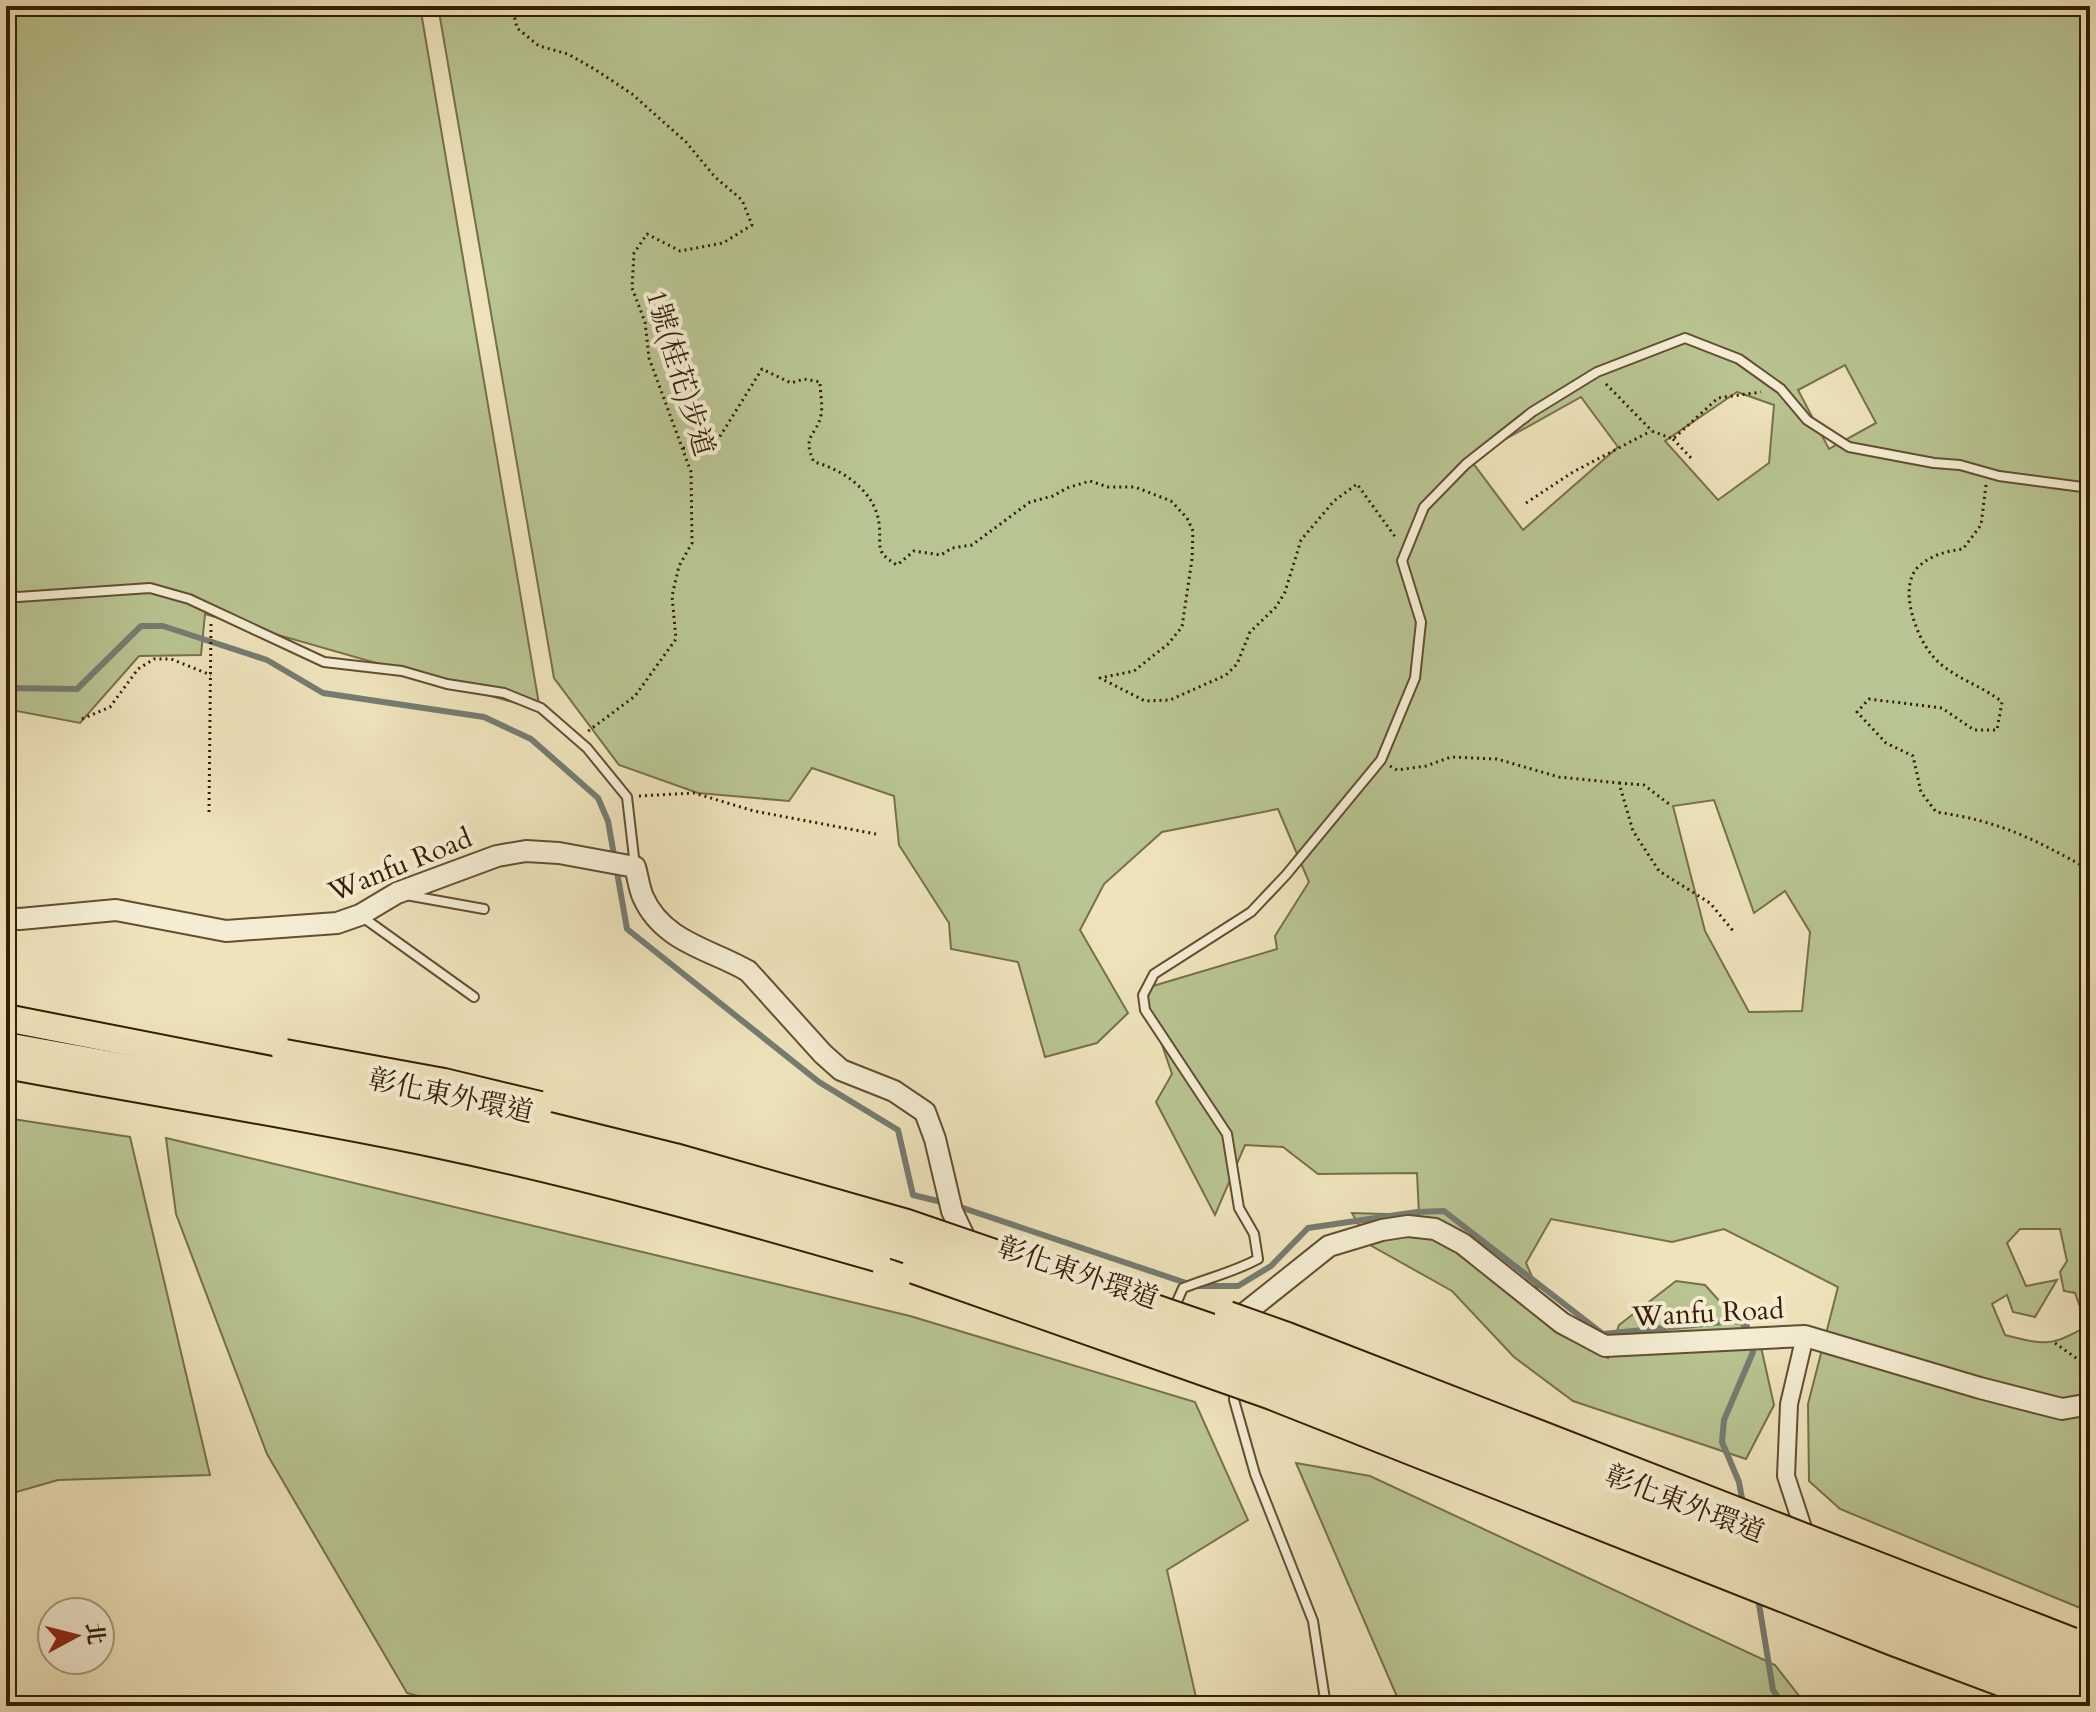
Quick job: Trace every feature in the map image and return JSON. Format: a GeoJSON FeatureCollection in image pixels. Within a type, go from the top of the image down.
{"type":"FeatureCollection","features":[{"type":"Feature","properties":{"kind":"main road"},"geometry":{"type":"LineString","coordinates":[[6,1003],[444,1082],[679,1140],[912,1206],[1290,1337],[2090,1648]]}},
{"type":"Feature","properties":{"kind":"main road","name":"彰化東外環道"},"geometry":{"type":"LineString","coordinates":[[6,1018],[521,1119],[675,1157],[907,1223],[1225,1332],[1896,1596],[2090,1665]]}},
{"type":"Feature","properties":{"kind":"main road","name":"彰化東外環道"},"geometry":{"type":"LineString","coordinates":[[6,1046],[435,1123],[667,1179],[869,1237],[1198,1348],[1886,1617],[2090,1692]]}},
{"type":"Feature","properties":{"kind":"main road"},"geometry":{"type":"LineString","coordinates":[[6,1065],[513,1160],[896,1263],[1269,1395],[1893,1642],[2064,1706]]}},
{"type":"Feature","properties":{"kind":"street","name":"Wanfu Road"},"geometry":{"type":"LineString","coordinates":[[6,918],[116,910],[226,931],[337,923],[360,915],[397,893],[497,856],[526,851],[559,853],[635,867]]}},
{"type":"Feature","properties":{"kind":"street"},"geometry":{"type":"LineString","coordinates":[[635,867],[643,898],[661,925],[686,943],[748,971],[841,1070],[894,1091],[925,1112],[958,1229],[969,1247],[1002,1267],[1176,1327],[1235,1321]]}},
{"type":"Feature","properties":{"kind":"street"},"geometry":{"type":"LineString","coordinates":[[944,1185],[966,1231],[978,1239],[1175,1306],[1235,1321]]}},
{"type":"Feature","properties":{"kind":"street","name":"Wanfu Road"},"geometry":{"type":"LineString","coordinates":[[1235,1321],[1329,1246],[1382,1230],[1408,1226],[1435,1229],[1463,1244],[1562,1323],[1605,1346],[1805,1336],[1789,1404],[1786,1476],[1807,1540],[1837,1567],[2062,1665],[2090,1702]]}},
{"type":"Feature","properties":{"kind":"street"},"geometry":{"type":"LineString","coordinates":[[1805,1336],[2062,1409],[2090,1404]]}},
{"type":"Feature","properties":{"kind":"lane"},"geometry":{"type":"LineString","coordinates":[[1175,1306],[1183,1288],[1211,1276],[1237,1271],[1258,1259],[1254,1234],[1239,1208],[1227,1134],[1145,1010],[1143,995],[1154,974],[1251,912],[1286,875],[1381,760],[1415,678],[1421,622],[1402,561],[1424,507],[1443,486],[1532,412],[1597,372],[1685,338],[1739,359],[1781,389],[1807,420],[1849,447],[1960,465],[1986,473],[2090,488]]}},
{"type":"Feature","properties":{"kind":"lane"},"geometry":{"type":"LineString","coordinates":[[6,594],[18,597],[150,588],[189,599],[324,662],[402,671],[447,684],[504,693],[541,708],[574,740],[587,748],[627,797],[635,867]]}},
{"type":"Feature","properties":{"kind":"lane"},"geometry":{"type":"LineString","coordinates":[[397,893],[484,909]]}},
{"type":"Feature","properties":{"kind":"lane"},"geometry":{"type":"LineString","coordinates":[[360,915],[474,997]]}},
{"type":"Feature","properties":{"kind":"lane"},"geometry":{"type":"LineString","coordinates":[[1235,1321],[1234,1400],[1255,1474],[1313,1621],[1326,1706]]}},
{"type":"Feature","properties":{"kind":"lane"},"geometry":{"type":"LineString","coordinates":[[2007,1706],[2018,1661]]}},
{"type":"Feature","properties":{"kind":"path","name":"1號(桂花)步道"},"geometry":{"type":"LineString","coordinates":[[512,6],[517,28],[539,46],[568,54],[596,70],[632,94],[686,142],[715,177],[742,200],[752,225],[723,243],[680,251],[647,234],[634,253],[632,288],[645,322],[649,358],[691,472],[692,543],[679,566],[672,596],[676,639],[635,696],[574,740]]}},
{"type":"Feature","properties":{"kind":"path"},"geometry":{"type":"LineString","coordinates":[[683,448],[704,450],[719,438],[762,369],[791,383],[804,379],[820,382],[821,417],[811,432],[808,450],[814,462],[830,466],[849,477],[864,492],[879,522],[878,547],[886,559],[897,565],[914,551],[941,555],[952,548],[972,545],[1030,502],[1090,481],[1108,487],[1135,487],[1171,501],[1187,518],[1193,531],[1182,627],[1168,644],[1134,671],[1100,678],[1145,701],[1170,700],[1226,675],[1237,664],[1250,632],[1270,614],[1285,592],[1301,540],[1346,490],[1357,484],[1384,525],[1409,549]]}},
{"type":"Feature","properties":{"kind":"path"},"geometry":{"type":"LineString","coordinates":[[1597,372],[1652,431],[1673,439],[1692,459]]}},
{"type":"Feature","properties":{"kind":"path"},"geometry":{"type":"LineString","coordinates":[[1673,439],[1718,398],[1781,389]]}},
{"type":"Feature","properties":{"kind":"path"},"geometry":{"type":"LineString","coordinates":[[1526,503],[1573,472],[1652,431]]}},
{"type":"Feature","properties":{"kind":"path"},"geometry":{"type":"LineString","coordinates":[[1986,473],[1981,525],[1963,549],[1940,552],[1916,569],[1909,593],[1914,625],[1932,655],[1959,677],[1986,689],[2002,702],[1997,730],[1974,730],[1942,708],[1869,699],[1857,712],[1886,743],[1913,756],[1921,792],[1936,812],[1976,818],[2010,829],[2033,838],[2053,852],[2090,870]]}},
{"type":"Feature","properties":{"kind":"path"},"geometry":{"type":"LineString","coordinates":[[209,812],[211,609]]}},
{"type":"Feature","properties":{"kind":"path"},"geometry":{"type":"LineString","coordinates":[[82,719],[110,707],[138,669],[154,659],[171,659],[211,675]]}},
{"type":"Feature","properties":{"kind":"path"},"geometry":{"type":"LineString","coordinates":[[1381,760],[1397,770],[1426,766],[1451,757],[1497,759],[1559,777],[1644,785],[1669,804]]}},
{"type":"Feature","properties":{"kind":"path"},"geometry":{"type":"LineString","coordinates":[[1619,783],[1633,831],[1659,871],[1710,903],[1734,932]]}},
{"type":"Feature","properties":{"kind":"path"},"geometry":{"type":"LineString","coordinates":[[627,797],[694,793],[754,811],[876,834]]}},
{"type":"Feature","properties":{"kind":"path"},"geometry":{"type":"LineString","coordinates":[[2055,1343],[2090,1368]]}},
{"type":"Feature","properties":{"kind":"green space"},"geometry":{"type":"Polygon","coordinates":[[[6,6],[420,6],[540,710],[205,614],[201,655],[139,656],[80,723],[6,709],[6,6]]]}},
{"type":"Feature","properties":{"kind":"green space"},"geometry":{"type":"Polygon","coordinates":[[[438,6],[2090,6],[2090,1612],[1840,1509],[1809,1481],[1808,1404],[1838,1287],[1724,1229],[1672,1242],[1551,1219],[1526,1263],[1557,1333],[1608,1358],[1619,1325],[1676,1281],[1705,1285],[1761,1347],[1774,1405],[1746,1459],[1573,1401],[1514,1357],[1452,1291],[1370,1245],[1352,1213],[1419,1215],[1417,1173],[1318,1174],[1283,1147],[1245,1145],[1215,1215],[1156,1102],[1172,1074],[1143,989],[1277,949],[1275,936],[1309,882],[1278,809],[1162,832],[1104,884],[1080,930],[1128,1013],[1097,1043],[1045,1057],[1018,962],[951,949],[949,923],[899,845],[894,796],[812,768],[789,801],[698,793],[619,765],[554,678],[438,6]],[[1845,365],[1798,390],[1829,449],[1876,423],[1845,365]],[[1737,392],[1665,441],[1718,500],[1769,463],[1774,405],[1737,392]],[[1581,397],[1470,459],[1523,530],[1618,447],[1581,397]],[[1714,800],[1673,806],[1705,931],[1749,1012],[1802,1011],[1810,932],[1785,891],[1754,913],[1714,800]],[[2020,1229],[2007,1243],[2026,1286],[2057,1280],[2035,1317],[2013,1312],[2007,1295],[1992,1304],[2005,1335],[2048,1342],[2065,1338],[2087,1326],[2075,1293],[2064,1291],[2060,1272],[2067,1261],[2060,1229],[2020,1229]]]}},
{"type":"Feature","properties":{"kind":"green space"},"geometry":{"type":"Polygon","coordinates":[[[6,1118],[130,1137],[210,1475],[58,1480],[6,1495],[6,1118]]]}},
{"type":"Feature","properties":{"kind":"green space"},"geometry":{"type":"Polygon","coordinates":[[[166,1138],[910,1316],[1195,1402],[1248,1520],[1167,1570],[1198,1706],[454,1706],[407,1693],[267,1454],[176,1214],[166,1138]]]}},
{"type":"Feature","properties":{"kind":"green space"},"geometry":{"type":"Polygon","coordinates":[[[1296,1463],[1370,1476],[1775,1665],[1807,1706],[1401,1706],[1296,1463]]]}},
{"type":"Feature","properties":{"kind":"waterway"},"geometry":{"type":"LineString","coordinates":[[6,688],[77,689],[141,626],[163,626],[267,660],[323,693],[484,717],[531,739],[598,798],[608,821],[627,929],[819,1082],[898,1130],[913,1195],[946,1203]]}},
{"type":"Feature","properties":{"kind":"waterway"},"geometry":{"type":"LineString","coordinates":[[957,1206],[1195,1286],[1238,1286],[1271,1266],[1308,1228],[1444,1211],[1603,1334],[1734,1321],[1746,1323],[1753,1352],[1724,1420],[1722,1442],[1739,1482],[1743,1504]]}},
{"type":"Feature","properties":{"kind":"waterway"},"geometry":{"type":"LineString","coordinates":[[1758,1598],[1773,1690],[1784,1706]]}}]}
